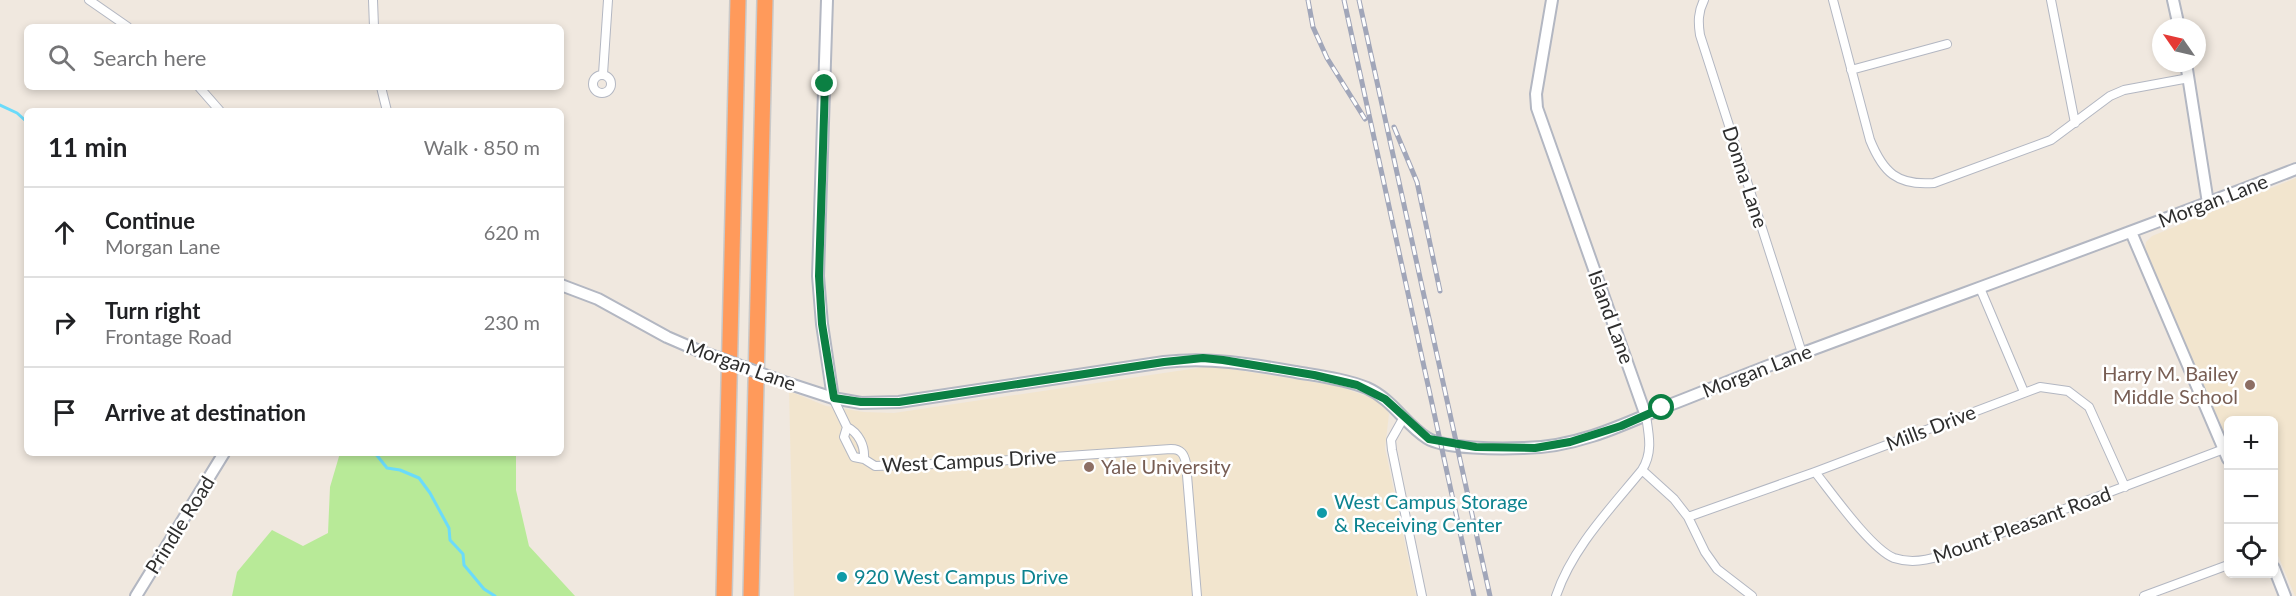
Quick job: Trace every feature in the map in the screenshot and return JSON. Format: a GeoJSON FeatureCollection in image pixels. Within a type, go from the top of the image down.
{"type":"FeatureCollection","features":[{"type":"Feature","properties":{"kind":"highway"},"geometry":{"type":"LineString","coordinates":[[724,596],[738,0]]}},
{"type":"Feature","properties":{"kind":"highway"},"geometry":{"type":"LineString","coordinates":[[751,596],[765,0]]}},
{"type":"Feature","properties":{"kind":"street"},"geometry":{"type":"LineString","coordinates":[[89,0],[124,24]]}},
{"type":"Feature","properties":{"kind":"street"},"geometry":{"type":"LineString","coordinates":[[373,0],[374,24]]}},
{"type":"Feature","properties":{"kind":"street"},"geometry":{"type":"LineString","coordinates":[[603,75],[608,0]]}},
{"type":"Feature","properties":{"kind":"street"},"geometry":{"type":"LineString","coordinates":[[827,0],[819,276],[822,324],[834,398]]}},
{"type":"Feature","properties":{"kind":"street","name":"Island Lane"},"geometry":{"type":"LineString","coordinates":[[1552,0],[1536,94],[1537,108],[1646,416],[1650,448],[1648,460],[1642,470]]}},
{"type":"Feature","properties":{"kind":"street","name":"Donna Lane"},"geometry":{"type":"LineString","coordinates":[[1704,0],[1698,23],[1700,35],[1802,353]]}},
{"type":"Feature","properties":{"kind":"street"},"geometry":{"type":"LineString","coordinates":[[1833,0],[1870,140],[1878,158],[1892,175],[1913,183],[1934,183],[2051,140],[2117,93],[2188,78]]}},
{"type":"Feature","properties":{"kind":"street"},"geometry":{"type":"LineString","coordinates":[[2051,0],[2075,123]]}},
{"type":"Feature","properties":{"kind":"street"},"geometry":{"type":"LineString","coordinates":[[2174,0],[2177,18]]}},
{"type":"Feature","properties":{"kind":"street"},"geometry":{"type":"LineString","coordinates":[[1851,70],[1947,44]]}},
{"type":"Feature","properties":{"kind":"street"},"geometry":{"type":"LineString","coordinates":[[2187,72],[2208,203]]}},
{"type":"Feature","properties":{"kind":"street"},"geometry":{"type":"LineString","coordinates":[[202,90],[217,108]]}},
{"type":"Feature","properties":{"kind":"street"},"geometry":{"type":"LineString","coordinates":[[382,90],[386,108]]}},
{"type":"Feature","properties":{"kind":"street","name":"Morgan Lane"},"geometry":{"type":"LineString","coordinates":[[564,286],[598,299],[667,337],[697,350],[834,398],[861,402],[899,402],[1203,358],[1314,375],[1357,385],[1376,393],[1429,439],[1437,442],[1476,447],[1521,448],[1570,442],[1646,416],[1802,353],[2296,169]]}},
{"type":"Feature","properties":{"kind":"street"},"geometry":{"type":"LineString","coordinates":[[2131,232],[2224,447]]}},
{"type":"Feature","properties":{"kind":"street"},"geometry":{"type":"LineString","coordinates":[[1980,288],[2024,392]]}},
{"type":"Feature","properties":{"kind":"street","name":"Mills Drive"},"geometry":{"type":"LineString","coordinates":[[1688,517],[2040,387],[2060,388],[2083,400],[2094,414],[2125,487]]}},
{"type":"Feature","properties":{"kind":"street","name":"West Campus Drive"},"geometry":{"type":"LineString","coordinates":[[834,398],[847,427],[844,437],[854,456],[875,466],[1176,449],[1183,453],[1186,463],[1197,596]]}},
{"type":"Feature","properties":{"kind":"street"},"geometry":{"type":"LineString","coordinates":[[1404,417],[1392,440],[1392,450],[1422,596]]}},
{"type":"Feature","properties":{"kind":"street","name":"West Campus Drive"},"geometry":{"type":"LineString","coordinates":[[847,427],[855,430],[863,446],[864,459]]}},
{"type":"Feature","properties":{"kind":"street","name":"Mount Pleasant Road"},"geometry":{"type":"LineString","coordinates":[[1815,472],[1878,548],[1894,558],[1917,561],[1940,556],[2125,487],[2224,455]]}},
{"type":"Feature","properties":{"kind":"street","name":"Prindle Road"},"geometry":{"type":"LineString","coordinates":[[136,596],[222,456]]}},
{"type":"Feature","properties":{"kind":"street"},"geometry":{"type":"LineString","coordinates":[[1556,596],[1569,566],[1586,540],[1642,470],[1674,499],[1688,517],[1717,569],[1752,596]]}},
{"type":"Feature","properties":{"kind":"street"},"geometry":{"type":"LineString","coordinates":[[2144,596],[2224,567]]}},
{"type":"Feature","properties":{"kind":"street"},"geometry":{"type":"LineString","coordinates":[[2278,578],[2285,596]]}},
{"type":"Feature","properties":{"kind":"shaded area","name":"Harry M. Bailey Middle School"},"geometry":{"type":"Polygon","coordinates":[[[2296,178],[2296,596],[2278,556],[2278,416],[2224,416],[2224,432],[2145,250],[2146,242],[2152,236],[2296,178]]]}},
{"type":"Feature","properties":{"kind":"shaded area","name":"Yale University"},"geometry":{"type":"Polygon","coordinates":[[[1211,366],[1338,386],[1374,399],[1385,407],[1389,414],[1385,448],[1416,596],[794,596],[789,391],[826,406],[864,412],[894,413],[1211,366]]]}},
{"type":"Feature","properties":{"kind":"green space"},"geometry":{"type":"Polygon","coordinates":[[[339,456],[516,456],[516,490],[529,546],[575,596],[232,596],[237,572],[272,530],[303,546],[328,533],[330,487],[339,456]]]}},
{"type":"Feature","properties":{"kind":"waterway"},"geometry":{"type":"LineString","coordinates":[[0,105],[17,113],[24,119]]}},
{"type":"Feature","properties":{"kind":"waterway"},"geometry":{"type":"LineString","coordinates":[[377,456],[387,468],[400,470],[419,478],[449,528],[450,540],[463,554],[464,565],[484,589],[495,596]]}},
{"type":"Feature","properties":{"kind":"railway"},"geometry":{"type":"LineString","coordinates":[[1308,0],[1313,27],[1327,58],[1365,119]]}},
{"type":"Feature","properties":{"kind":"railway"},"geometry":{"type":"LineString","coordinates":[[1344,0],[1474,596]]}},
{"type":"Feature","properties":{"kind":"railway"},"geometry":{"type":"LineString","coordinates":[[1359,0],[1490,596]]}},
{"type":"Feature","properties":{"kind":"railway"},"geometry":{"type":"LineString","coordinates":[[1394,127],[1417,182],[1440,291]]}},
{"type":"Feature","properties":{"kind":"place","name":"Harry M. Bailey Middle School"},"geometry":{"type":"Point","coordinates":[2250,385]}},
{"type":"Feature","properties":{"kind":"place","name":"Yale University"},"geometry":{"type":"Point","coordinates":[1089,467]}},
{"type":"Feature","properties":{"kind":"place","name":"West Campus Storage & Receiving Center"},"geometry":{"type":"Point","coordinates":[1322,513]}},
{"type":"Feature","properties":{"kind":"place","name":"920 West Campus Drive"},"geometry":{"type":"Point","coordinates":[842,577]}},
{"type":"Feature","properties":{"kind":"route"},"geometry":{"type":"LineString","coordinates":[[825,84],[819,276],[822,324],[834,398],[861,402],[899,402],[1203,358],[1314,375],[1357,385],[1385,399],[1429,439],[1476,447],[1551,446],[1589,437],[1662,408]]}}]}
